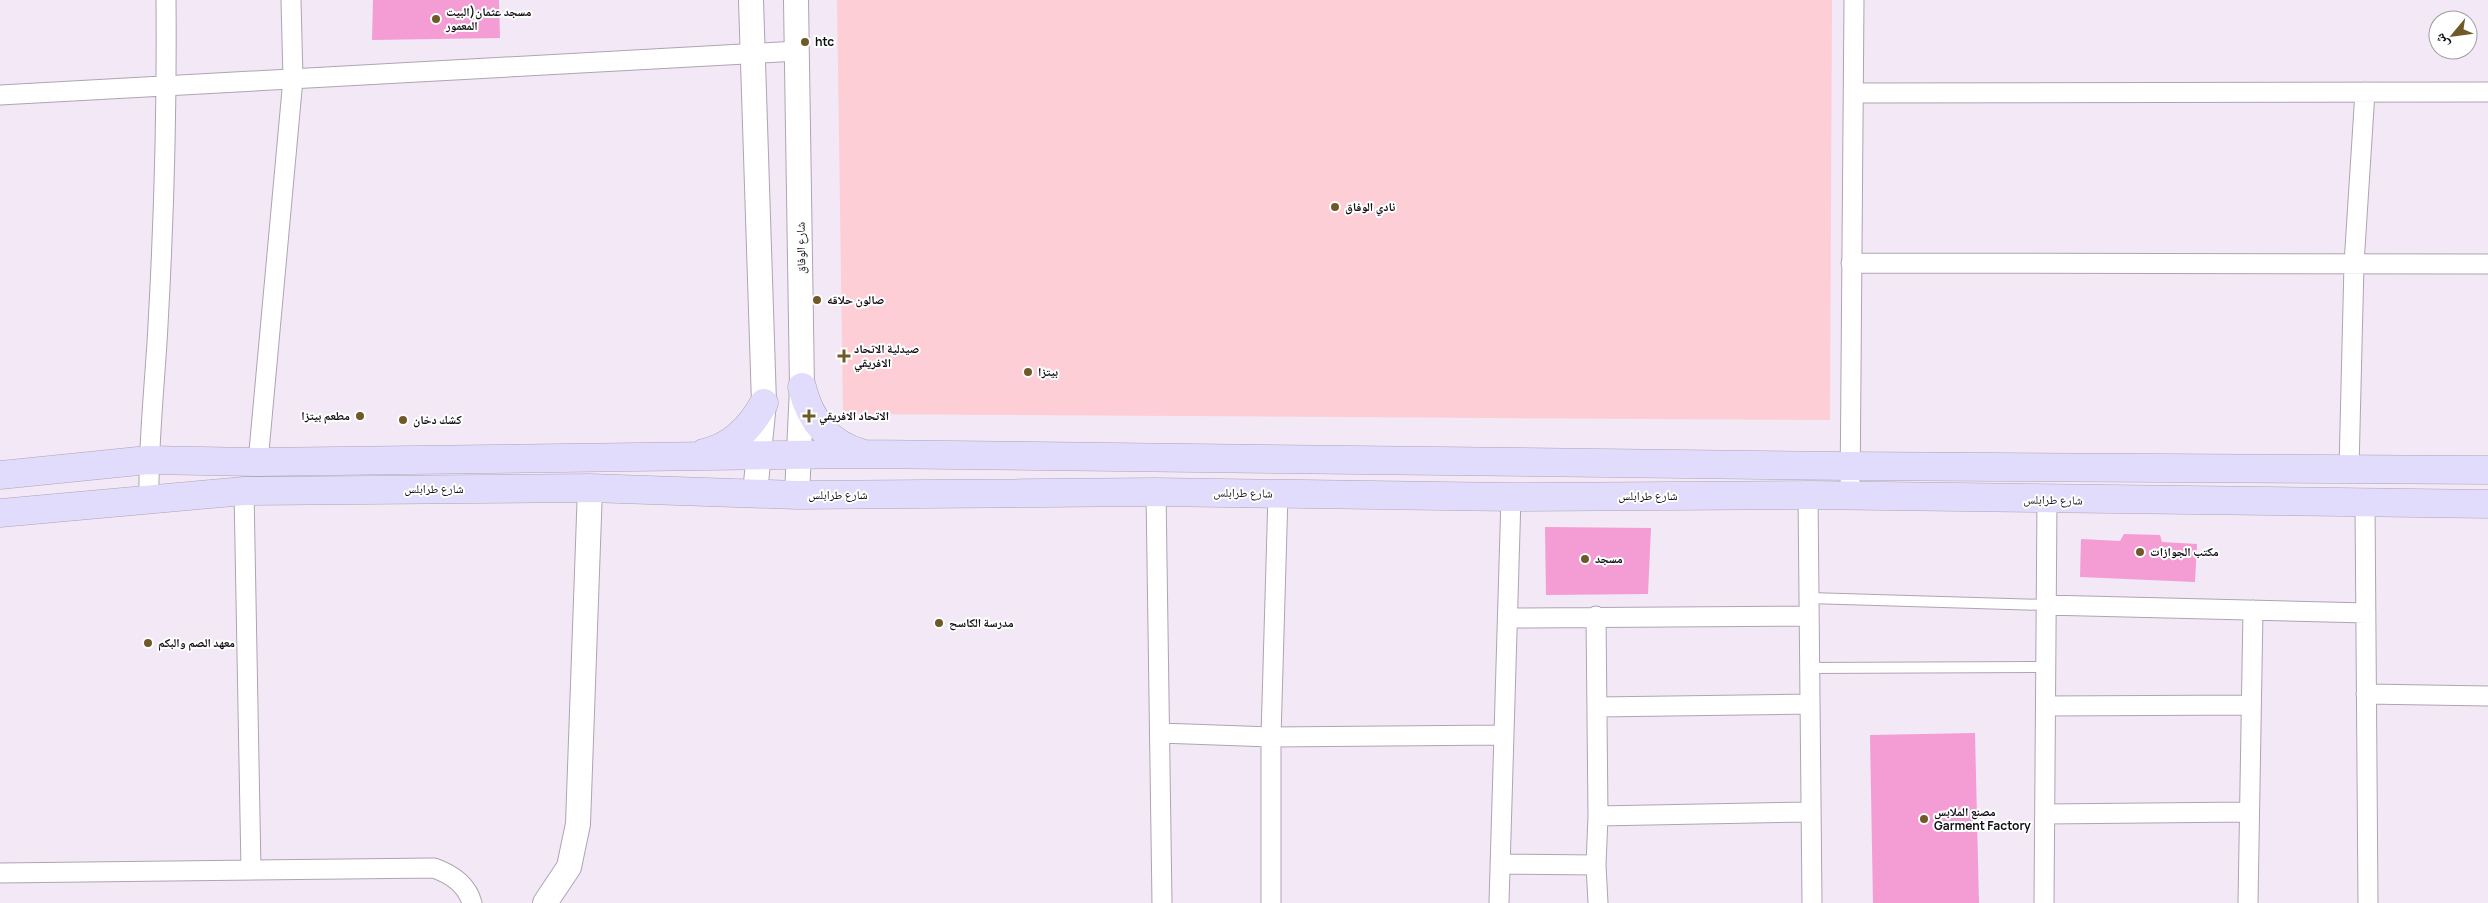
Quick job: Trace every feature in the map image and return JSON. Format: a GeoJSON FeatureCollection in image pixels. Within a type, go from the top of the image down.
{"type":"FeatureCollection","features":[{"type":"Feature","properties":{"kind":"main road"},"geometry":{"type":"LineString","coordinates":[[802,388],[810,410],[823,431],[835,442],[865,454]]}},
{"type":"Feature","properties":{"kind":"main road"},"geometry":{"type":"LineString","coordinates":[[695,455],[712,451],[736,438],[755,419],[764,403]]}},
{"type":"Feature","properties":{"kind":"main road"},"geometry":{"type":"LineString","coordinates":[[0,475],[148,460],[258,462],[695,455],[759,457],[865,454],[1849,466],[2488,470]]}},
{"type":"Feature","properties":{"kind":"main road","name":"شارع طرابلس"},"geometry":{"type":"LineString","coordinates":[[0,513],[244,491],[590,488],[797,495],[1156,492],[1511,497],[1808,495],[2047,500],[2488,504]]}},
{"type":"Feature","properties":{"kind":"street"},"geometry":{"type":"LineString","coordinates":[[149,499],[148,460],[158,325],[167,86],[166,0]]}},
{"type":"Feature","properties":{"kind":"street"},"geometry":{"type":"LineString","coordinates":[[258,462],[293,78],[291,0]]}},
{"type":"Feature","properties":{"kind":"street"},"geometry":{"type":"LineString","coordinates":[[750,0],[764,403],[756,493]]}},
{"type":"Feature","properties":{"kind":"street","name":"شارع الوفاق"},"geometry":{"type":"LineString","coordinates":[[796,0],[802,388],[797,495]]}},
{"type":"Feature","properties":{"kind":"street"},"geometry":{"type":"LineString","coordinates":[[1850,496],[1855,93],[1854,0]]}},
{"type":"Feature","properties":{"kind":"street"},"geometry":{"type":"LineString","coordinates":[[0,95],[798,51]]}},
{"type":"Feature","properties":{"kind":"street"},"geometry":{"type":"LineString","coordinates":[[2349,469],[2354,264],[2365,92]]}},
{"type":"Feature","properties":{"kind":"street"},"geometry":{"type":"LineString","coordinates":[[1855,93],[2488,92]]}},
{"type":"Feature","properties":{"kind":"street"},"geometry":{"type":"LineString","coordinates":[[1852,263],[2488,264]]}},
{"type":"Feature","properties":{"kind":"street"},"geometry":{"type":"LineString","coordinates":[[545,903],[569,867],[575,848],[578,824],[590,488]]}},
{"type":"Feature","properties":{"kind":"street"},"geometry":{"type":"LineString","coordinates":[[244,491],[251,870]]}},
{"type":"Feature","properties":{"kind":"street"},"geometry":{"type":"LineString","coordinates":[[1156,492],[1162,903]]}},
{"type":"Feature","properties":{"kind":"street"},"geometry":{"type":"LineString","coordinates":[[1271,903],[1271,737],[1278,494]]}},
{"type":"Feature","properties":{"kind":"street"},"geometry":{"type":"LineString","coordinates":[[1808,495],[1812,903]]}},
{"type":"Feature","properties":{"kind":"street"},"geometry":{"type":"LineString","coordinates":[[1499,903],[1511,497]]}},
{"type":"Feature","properties":{"kind":"street"},"geometry":{"type":"LineString","coordinates":[[2044,903],[2047,500]]}},
{"type":"Feature","properties":{"kind":"street"},"geometry":{"type":"LineString","coordinates":[[2365,503],[2368,903]]}},
{"type":"Feature","properties":{"kind":"street"},"geometry":{"type":"LineString","coordinates":[[2045,604],[2366,613]]}},
{"type":"Feature","properties":{"kind":"street"},"geometry":{"type":"LineString","coordinates":[[1508,618],[1809,607]]}},
{"type":"Feature","properties":{"kind":"street"},"geometry":{"type":"LineString","coordinates":[[2248,903],[2248,812],[2253,610]]}},
{"type":"Feature","properties":{"kind":"street"},"geometry":{"type":"LineString","coordinates":[[1596,616],[1598,816],[1596,865],[1598,903]]}},
{"type":"Feature","properties":{"kind":"street"},"geometry":{"type":"LineString","coordinates":[[2366,694],[2488,696]]}},
{"type":"Feature","properties":{"kind":"street"},"geometry":{"type":"LineString","coordinates":[[1597,707],[1810,704]]}},
{"type":"Feature","properties":{"kind":"street"},"geometry":{"type":"LineString","coordinates":[[2046,706],[2251,705]]}},
{"type":"Feature","properties":{"kind":"street"},"geometry":{"type":"LineString","coordinates":[[1160,733],[1271,737],[1504,735]]}},
{"type":"Feature","properties":{"kind":"street"},"geometry":{"type":"LineString","coordinates":[[1598,816],[1811,812]]}},
{"type":"Feature","properties":{"kind":"street"},"geometry":{"type":"LineString","coordinates":[[2045,814],[2248,812]]}},
{"type":"Feature","properties":{"kind":"street"},"geometry":{"type":"LineString","coordinates":[[1500,864],[1596,865]]}},
{"type":"Feature","properties":{"kind":"street"},"geometry":{"type":"LineString","coordinates":[[0,873],[434,868],[448,873],[460,883],[472,903]]}},
{"type":"Feature","properties":{"kind":"lane"},"geometry":{"type":"LineString","coordinates":[[1809,607],[2045,604]]}},
{"type":"Feature","properties":{"kind":"lane"},"geometry":{"type":"LineString","coordinates":[[1810,668],[2046,667]]}},
{"type":"Feature","properties":{"kind":"shaded area","name":"نادي الوفاق"},"geometry":{"type":"Polygon","coordinates":[[[837,0],[1832,0],[1830,420],[843,414],[837,0]]]}},
{"type":"Feature","properties":{"kind":"building","name":"مسجد عثمان(البيت المعمور"},"geometry":{"type":"Polygon","coordinates":[[[373,0],[499,0],[500,38],[372,40],[373,0]]]}},
{"type":"Feature","properties":{"kind":"building"},"geometry":{"type":"Polygon","coordinates":[[[1545,527],[1651,528],[1648,594],[1546,595],[1545,527]]]}},
{"type":"Feature","properties":{"kind":"building"},"geometry":{"type":"Polygon","coordinates":[[[2124,534],[2160,535],[2162,542],[2197,544],[2195,582],[2080,577],[2081,539],[2120,541],[2124,534]]]}},
{"type":"Feature","properties":{"kind":"building","name":"مصنع الملابس Garment Factory"},"geometry":{"type":"Polygon","coordinates":[[[1975,733],[1979,903],[1873,903],[1870,735],[1975,733]]]}},
{"type":"Feature","properties":{"kind":"place","name":"مسجد عثمان(البيت المعمور"},"geometry":{"type":"Point","coordinates":[436,19]}},
{"type":"Feature","properties":{"kind":"place","name":"htc"},"geometry":{"type":"Point","coordinates":[805,42]}},
{"type":"Feature","properties":{"kind":"place","name":"نادي الوفاق"},"geometry":{"type":"Point","coordinates":[1335,207]}},
{"type":"Feature","properties":{"kind":"place","name":"صالون حلاقه"},"geometry":{"type":"Point","coordinates":[817,300]}},
{"type":"Feature","properties":{"kind":"place","name":"صيدلية الاتحاد الافريقي"},"geometry":{"type":"Point","coordinates":[844,356]}},
{"type":"Feature","properties":{"kind":"place","name":"بيتزا"},"geometry":{"type":"Point","coordinates":[1028,372]}},
{"type":"Feature","properties":{"kind":"place","name":"مطعم بيتزا"},"geometry":{"type":"Point","coordinates":[360,416]}},
{"type":"Feature","properties":{"kind":"place","name":"الاتحاد الافريقي"},"geometry":{"type":"Point","coordinates":[809,416]}},
{"type":"Feature","properties":{"kind":"place","name":"كشك دخان"},"geometry":{"type":"Point","coordinates":[403,420]}},
{"type":"Feature","properties":{"kind":"place","name":"مكتب الجوازات"},"geometry":{"type":"Point","coordinates":[2140,552]}},
{"type":"Feature","properties":{"kind":"place","name":"مسجد"},"geometry":{"type":"Point","coordinates":[1585,559]}},
{"type":"Feature","properties":{"kind":"place","name":"مدرسة الكاسح"},"geometry":{"type":"Point","coordinates":[939,623]}},
{"type":"Feature","properties":{"kind":"place","name":"معهد الصم والبكم"},"geometry":{"type":"Point","coordinates":[148,643]}},
{"type":"Feature","properties":{"kind":"place","name":"مصنع الملابس Garment Factory"},"geometry":{"type":"Point","coordinates":[1924,819]}}]}
